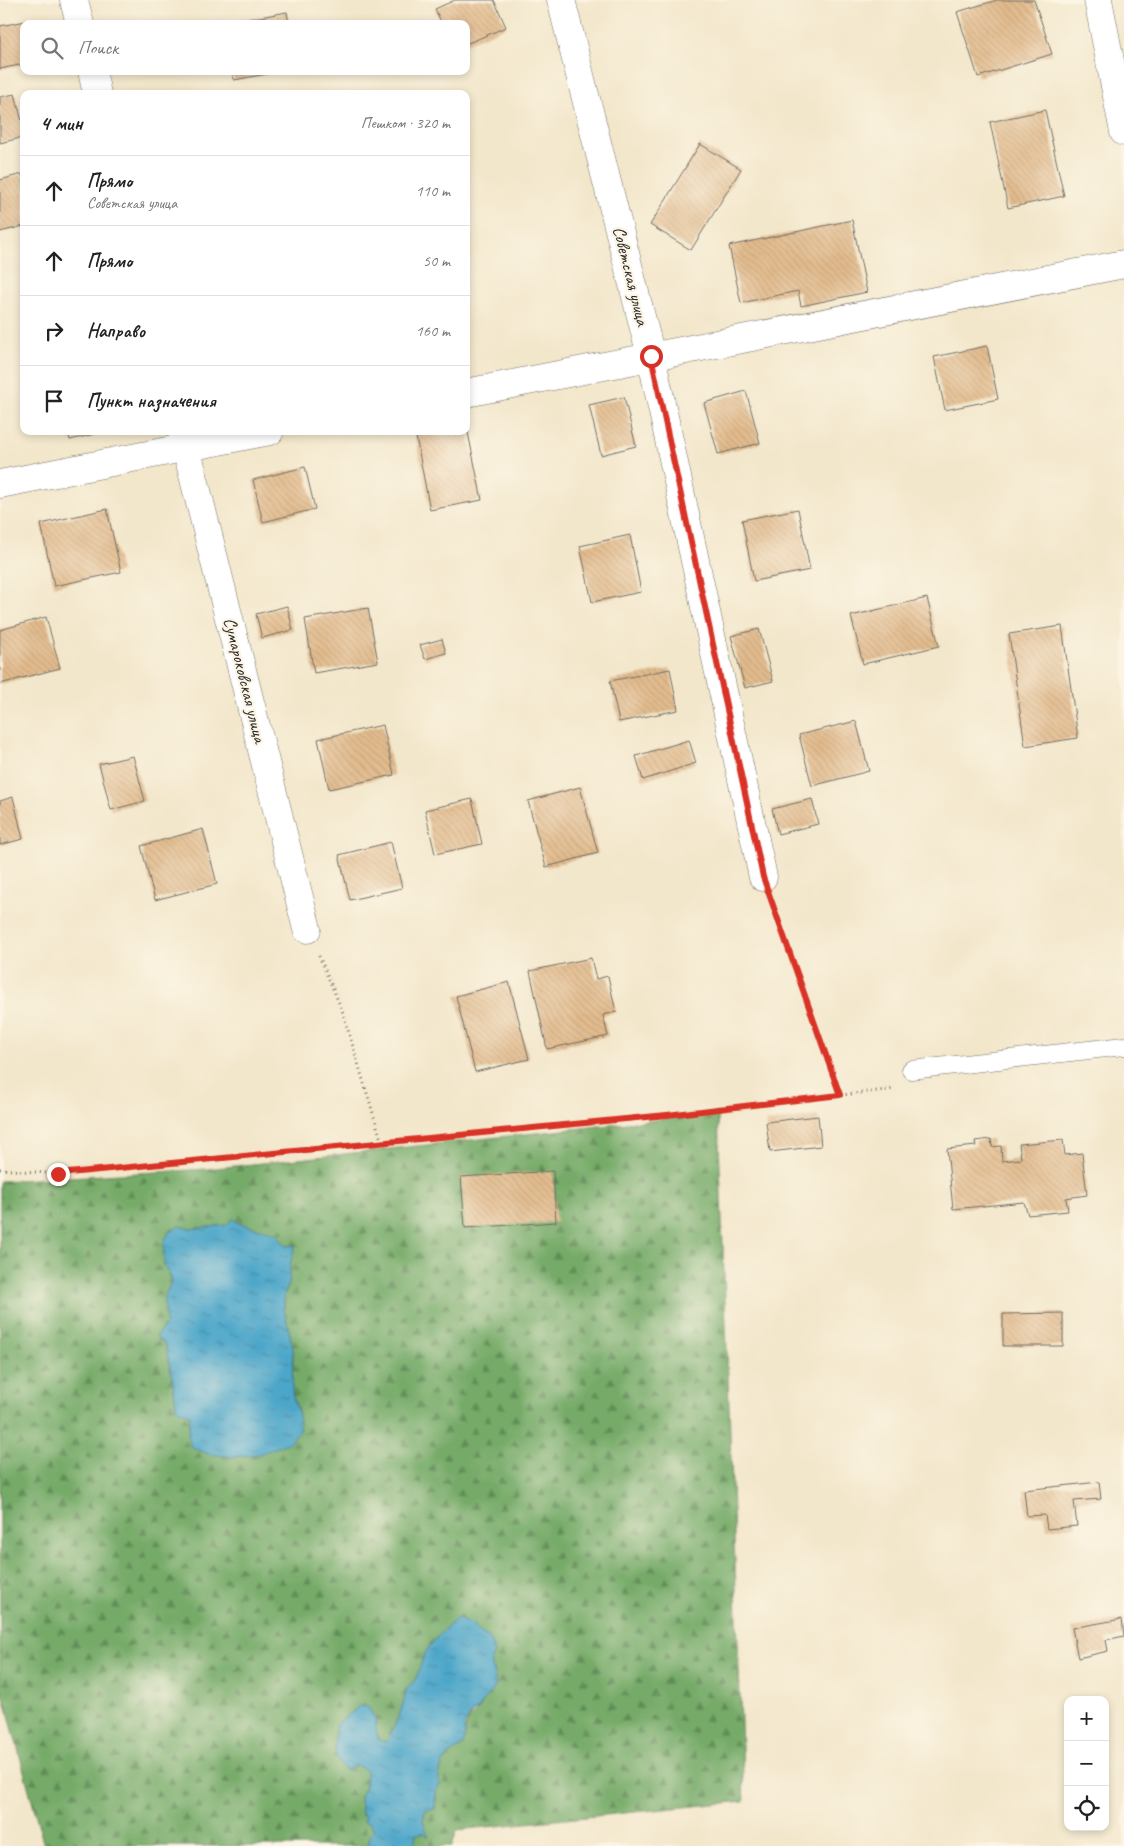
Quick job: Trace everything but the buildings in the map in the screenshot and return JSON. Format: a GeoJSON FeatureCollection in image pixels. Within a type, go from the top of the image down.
{"type":"FeatureCollection","features":[{"type":"Feature","properties":{"kind":"street"},"geometry":{"type":"LineString","coordinates":[[74,0],[79,20]]}},
{"type":"Feature","properties":{"kind":"street","name":"Советская улица"},"geometry":{"type":"LineString","coordinates":[[560,0],[651,356],[763,877]]}},
{"type":"Feature","properties":{"kind":"street"},"geometry":{"type":"LineString","coordinates":[[1098,0],[1124,132]]}},
{"type":"Feature","properties":{"kind":"street"},"geometry":{"type":"LineString","coordinates":[[93,75],[96,90]]}},
{"type":"Feature","properties":{"kind":"street"},"geometry":{"type":"LineString","coordinates":[[470,392],[1124,264]]}},
{"type":"Feature","properties":{"kind":"street"},"geometry":{"type":"LineString","coordinates":[[0,484],[184,440],[232,435]]}},
{"type":"Feature","properties":{"kind":"street","name":"Сумароковская улица"},"geometry":{"type":"LineString","coordinates":[[184,440],[307,929]]}},
{"type":"Feature","properties":{"kind":"lane"},"geometry":{"type":"LineString","coordinates":[[911,1070],[1124,1046]]}},
{"type":"Feature","properties":{"kind":"path"},"geometry":{"type":"LineString","coordinates":[[763,877],[840,1095]]}},
{"type":"Feature","properties":{"kind":"path"},"geometry":{"type":"LineString","coordinates":[[307,929],[342,1010],[382,1143]]}},
{"type":"Feature","properties":{"kind":"path"},"geometry":{"type":"LineString","coordinates":[[0,1169],[58,1174],[676,1114],[899,1088]]}},
{"type":"Feature","properties":{"kind":"green space"},"geometry":{"type":"Polygon","coordinates":[[[718,1113],[744,1801],[457,1830],[452,1846],[414,1846],[416,1835],[423,1832],[428,1836],[423,1822],[425,1810],[435,1809],[438,1778],[443,1763],[465,1736],[465,1728],[468,1722],[496,1685],[491,1659],[494,1654],[490,1638],[453,1622],[428,1649],[417,1677],[407,1688],[401,1709],[387,1743],[378,1741],[375,1718],[342,1720],[336,1725],[357,1765],[366,1771],[365,1786],[360,1796],[361,1813],[366,1816],[374,1830],[370,1836],[368,1846],[44,1846],[0,1682],[0,1181],[207,1169],[718,1113]],[[233,1219],[227,1225],[191,1229],[180,1226],[164,1265],[172,1280],[164,1299],[166,1324],[156,1337],[165,1344],[176,1407],[190,1415],[188,1435],[299,1416],[292,1393],[293,1348],[284,1309],[284,1295],[289,1282],[294,1245],[286,1246],[233,1219]]]}},
{"type":"Feature","properties":{"kind":"water"},"geometry":{"type":"Polygon","coordinates":[[[233,1219],[238,1223],[276,1233],[286,1246],[295,1245],[290,1265],[289,1283],[284,1295],[284,1309],[293,1348],[292,1393],[299,1416],[299,1431],[290,1442],[260,1454],[233,1457],[208,1454],[191,1447],[188,1435],[190,1415],[176,1408],[165,1344],[156,1337],[166,1324],[164,1299],[172,1280],[164,1265],[164,1242],[169,1232],[180,1226],[191,1229],[227,1225],[233,1219]]]}},
{"type":"Feature","properties":{"kind":"water"},"geometry":{"type":"Polygon","coordinates":[[[457,1618],[473,1624],[476,1630],[490,1638],[494,1654],[491,1659],[496,1685],[479,1709],[472,1713],[464,1726],[465,1736],[461,1748],[451,1754],[443,1763],[439,1774],[440,1785],[436,1790],[435,1809],[425,1810],[423,1822],[429,1837],[423,1832],[416,1835],[414,1846],[368,1846],[370,1836],[374,1830],[370,1823],[364,1822],[366,1816],[361,1814],[360,1796],[365,1786],[366,1771],[357,1765],[345,1770],[341,1766],[335,1749],[336,1725],[359,1706],[368,1707],[375,1718],[378,1740],[387,1742],[401,1709],[407,1688],[417,1675],[427,1650],[437,1637],[457,1618]]]}},
{"type":"Feature","properties":{"kind":"route"},"geometry":{"type":"LineString","coordinates":[[58,1174],[667,1115],[840,1095],[763,877],[651,356]]}}]}
